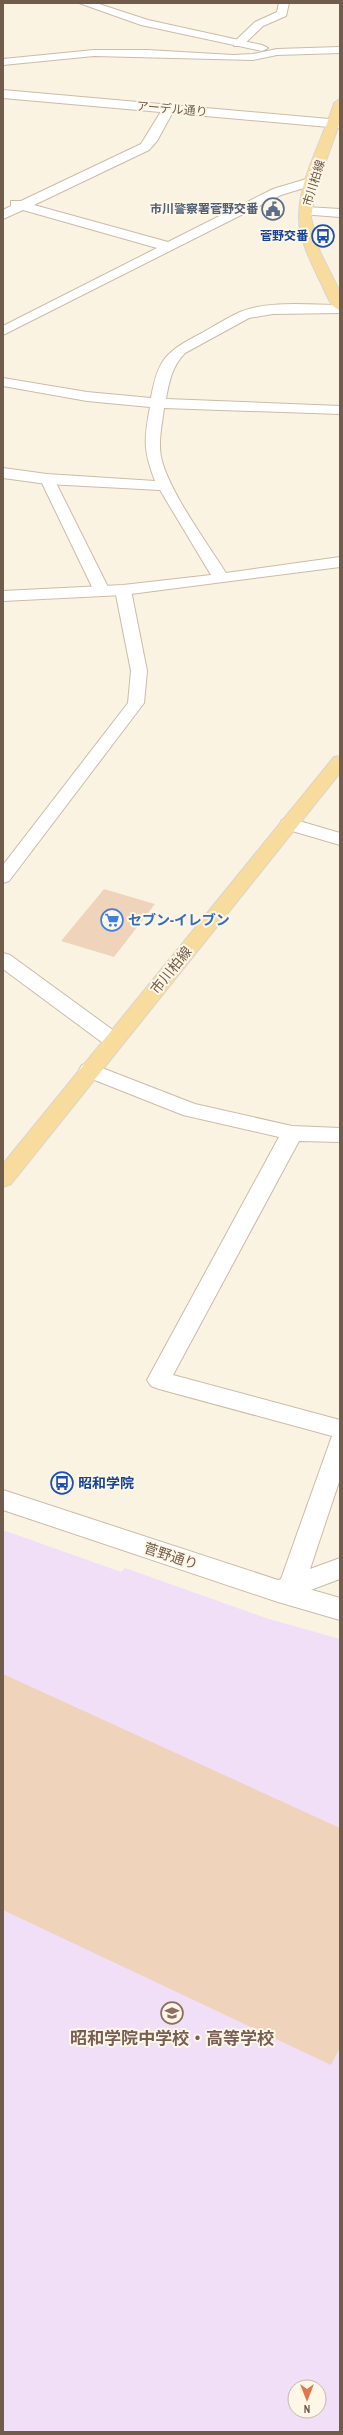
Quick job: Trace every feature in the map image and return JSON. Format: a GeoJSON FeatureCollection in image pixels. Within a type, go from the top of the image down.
{"type":"FeatureCollection","features":[{"type":"Feature","properties":{"kind":"main road","name":"市川柏線"},"geometry":{"type":"LineString","coordinates":[[340,103],[338,123],[313,181],[306,207],[305,219],[319,263],[340,308]]}},
{"type":"Feature","properties":{"kind":"main road","name":"市川柏線"},"geometry":{"type":"LineString","coordinates":[[3,1179],[340,761]]}},
{"type":"Feature","properties":{"kind":"street"},"geometry":{"type":"LineString","coordinates":[[85,3],[145,23],[277,52]]}},
{"type":"Feature","properties":{"kind":"street"},"geometry":{"type":"LineString","coordinates":[[3,62],[100,53],[233,58],[253,57],[277,52],[340,50]]}},
{"type":"Feature","properties":{"kind":"street","name":"アーデル通り"},"geometry":{"type":"LineString","coordinates":[[3,94],[338,123]]}},
{"type":"Feature","properties":{"kind":"street"},"geometry":{"type":"LineString","coordinates":[[3,215],[145,147],[151,141],[169,108]]}},
{"type":"Feature","properties":{"kind":"street"},"geometry":{"type":"LineString","coordinates":[[3,331],[266,198],[313,181]]}},
{"type":"Feature","properties":{"kind":"street"},"geometry":{"type":"LineString","coordinates":[[266,198],[340,213]]}},
{"type":"Feature","properties":{"kind":"street"},"geometry":{"type":"LineString","coordinates":[[3,201],[170,247]]}},
{"type":"Feature","properties":{"kind":"street"},"geometry":{"type":"LineString","coordinates":[[221,579],[165,486],[154,458],[152,439],[161,384],[170,360],[180,350],[245,314],[274,310],[340,308]]}},
{"type":"Feature","properties":{"kind":"street"},"geometry":{"type":"LineString","coordinates":[[3,382],[50,392],[158,404],[340,410]]}},
{"type":"Feature","properties":{"kind":"street"},"geometry":{"type":"LineString","coordinates":[[3,473],[47,479],[165,486]]}},
{"type":"Feature","properties":{"kind":"street"},"geometry":{"type":"LineString","coordinates":[[3,596],[123,590],[221,579],[340,562]]}},
{"type":"Feature","properties":{"kind":"street"},"geometry":{"type":"LineString","coordinates":[[289,824],[340,839]]}},
{"type":"Feature","properties":{"kind":"street"},"geometry":{"type":"LineString","coordinates":[[3,959],[114,1041]]}},
{"type":"Feature","properties":{"kind":"street"},"geometry":{"type":"LineString","coordinates":[[90,1070],[190,1110],[292,1133],[340,1135]]}},
{"type":"Feature","properties":{"kind":"street"},"geometry":{"type":"LineString","coordinates":[[292,1133],[159,1380],[340,1430]]}},
{"type":"Feature","properties":{"kind":"street"},"geometry":{"type":"LineString","coordinates":[[284,1589],[340,1443]]}},
{"type":"Feature","properties":{"kind":"street","name":"菅野通り"},"geometry":{"type":"LineString","coordinates":[[3,1500],[284,1589],[340,1610]]}},
{"type":"Feature","properties":{"kind":"street"},"geometry":{"type":"LineString","coordinates":[[284,1589],[340,1568]]}},
{"type":"Feature","properties":{"kind":"lane"},"geometry":{"type":"LineString","coordinates":[[238,44],[260,24],[282,14],[284,3]]}},
{"type":"Feature","properties":{"kind":"lane"},"geometry":{"type":"LineString","coordinates":[[47,479],[102,591]]}},
{"type":"Feature","properties":{"kind":"lane"},"geometry":{"type":"LineString","coordinates":[[3,877],[136,703],[139,671],[123,590]]}},
{"type":"Feature","properties":{"kind":"shaded area","name":"昭和学院中学校・高等学校"},"geometry":{"type":"Polygon","coordinates":[[[3,1530],[121,1572],[125,1568],[269,1619],[340,1639],[340,2432],[3,2432],[3,1530]]]}},
{"type":"Feature","properties":{"kind":"building"},"geometry":{"type":"Polygon","coordinates":[[[104,889],[155,904],[114,957],[61,941],[104,889]]]}},
{"type":"Feature","properties":{"kind":"building"},"geometry":{"type":"Polygon","coordinates":[[[3,1674],[340,1828],[340,2048],[331,2065],[3,1910],[3,1674]]]}},
{"type":"Feature","properties":{"kind":"place","name":"市川警察署菅野交番"},"geometry":{"type":"Point","coordinates":[273,209]}},
{"type":"Feature","properties":{"kind":"place","name":"菅野交番"},"geometry":{"type":"Point","coordinates":[323,236]}},
{"type":"Feature","properties":{"kind":"place","name":"セブン-イレブン"},"geometry":{"type":"Point","coordinates":[112,920]}},
{"type":"Feature","properties":{"kind":"place","name":"昭和学院"},"geometry":{"type":"Point","coordinates":[62,1483]}},
{"type":"Feature","properties":{"kind":"place","name":"昭和学院中学校・高等学校"},"geometry":{"type":"Point","coordinates":[172,2013]}}]}
